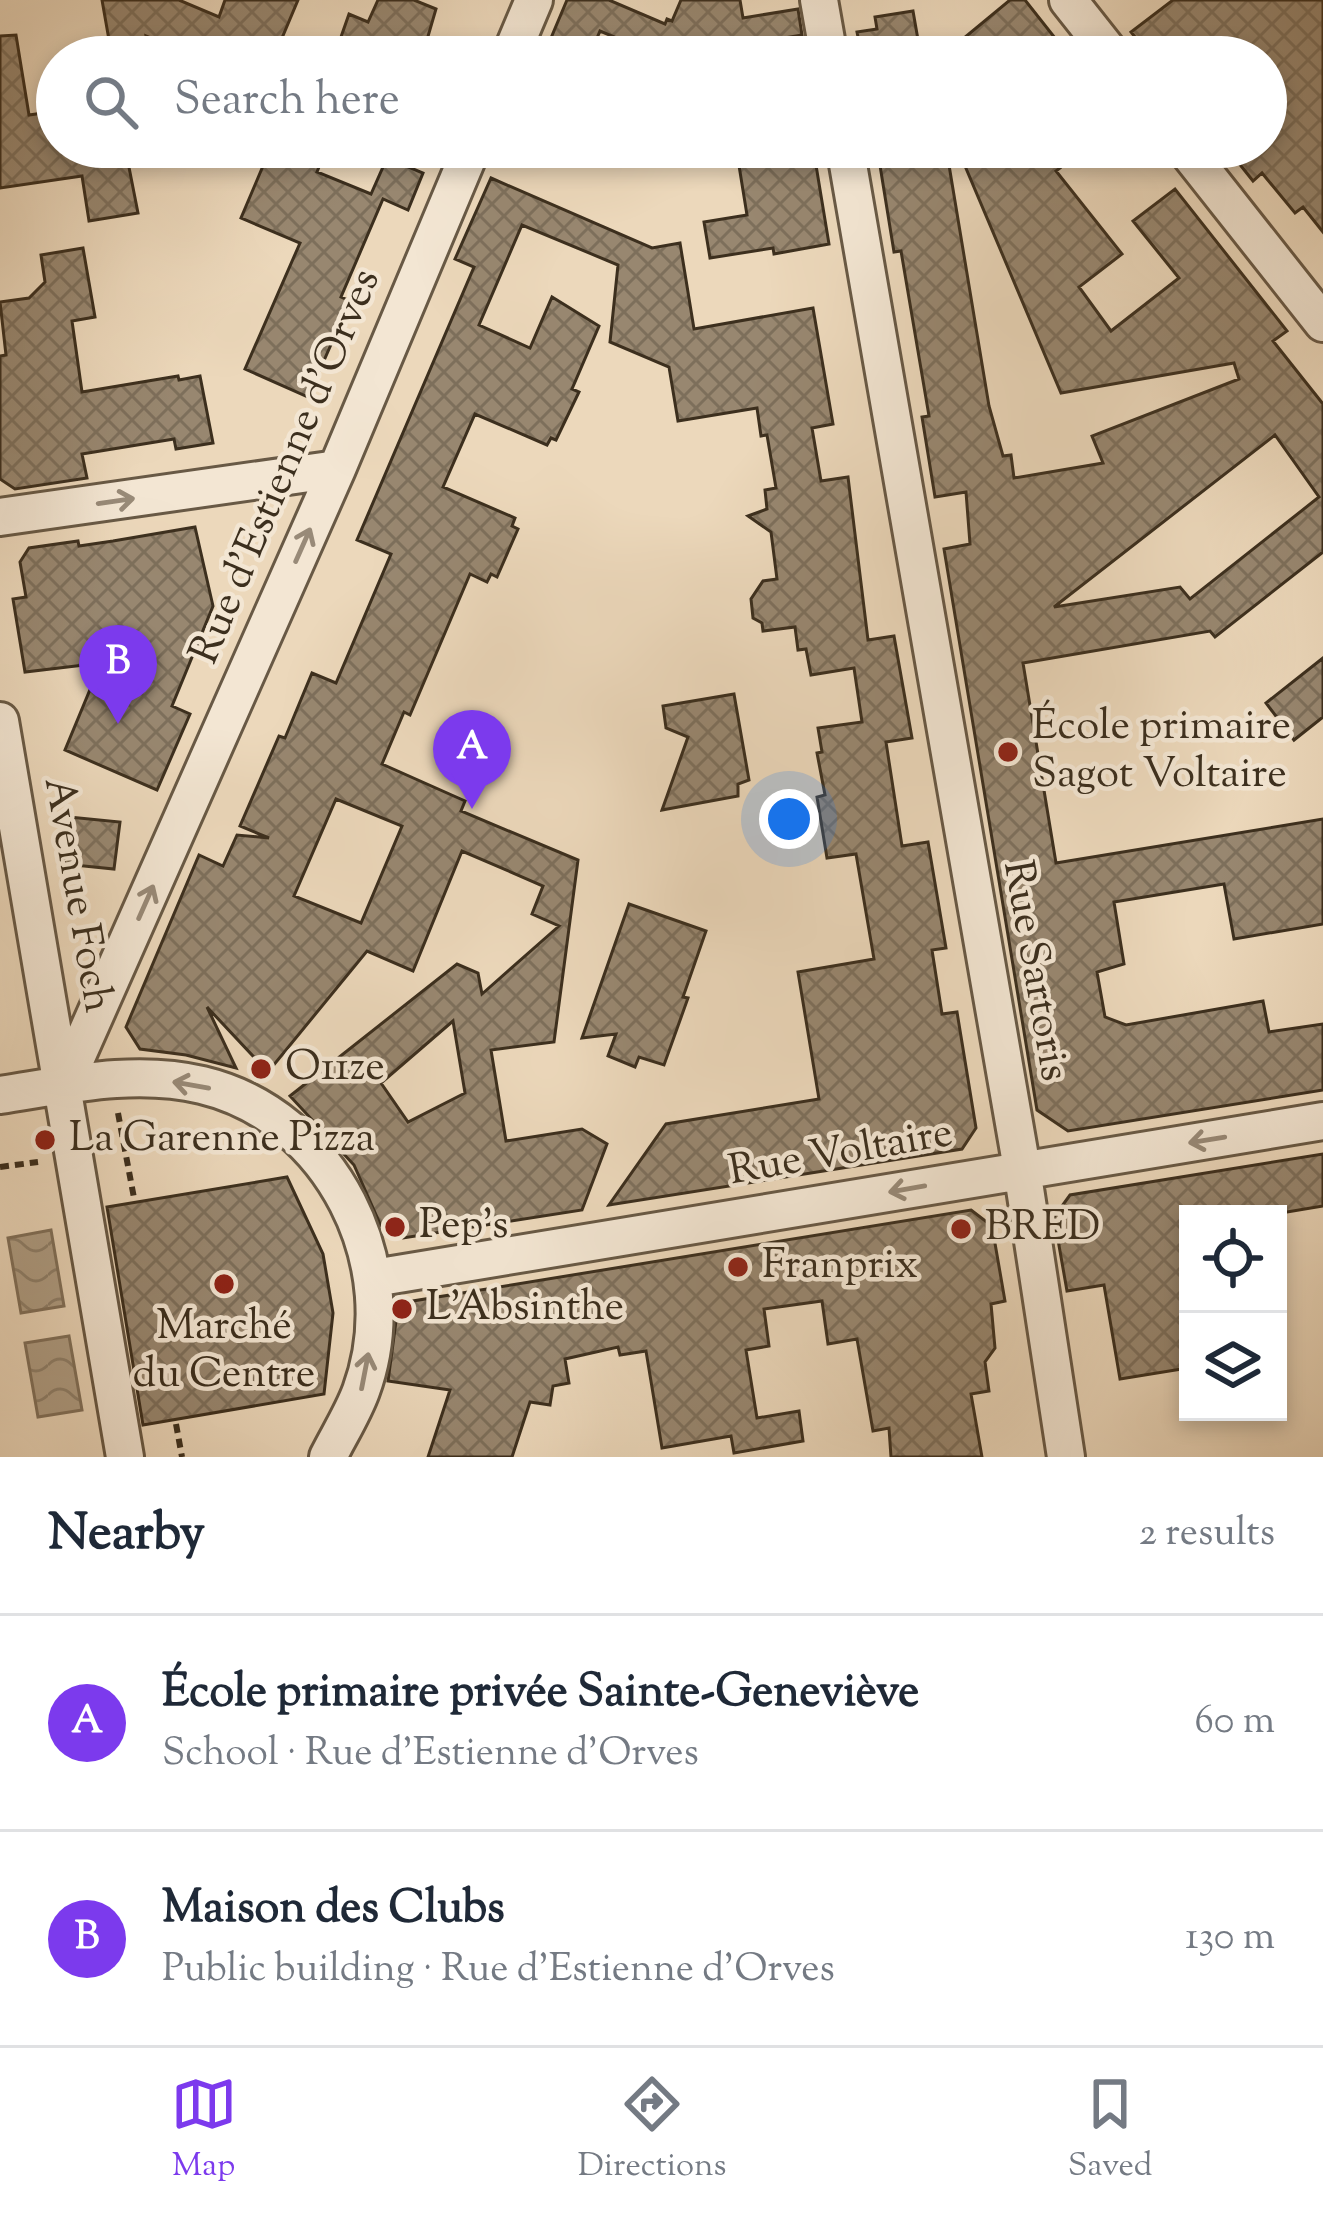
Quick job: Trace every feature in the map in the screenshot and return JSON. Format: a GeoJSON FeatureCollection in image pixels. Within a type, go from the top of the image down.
{"type":"FeatureCollection","features":[{"type":"Feature","properties":{"kind":"street"},"geometry":{"type":"LineString","coordinates":[[519,36],[534,0]]}},
{"type":"Feature","properties":{"kind":"street"},"geometry":{"type":"LineString","coordinates":[[819,0],[825,36]]}},
{"type":"Feature","properties":{"kind":"street"},"geometry":{"type":"LineString","coordinates":[[1068,0],[1096,36]]}},
{"type":"Feature","properties":{"kind":"street","name":"Rue d'Estienne d'Orves"},"geometry":{"type":"LineString","coordinates":[[64,1085],[337,470],[463,168]]}},
{"type":"Feature","properties":{"kind":"street","name":"Rue Sartoris"},"geometry":{"type":"LineString","coordinates":[[849,168],[1022,1169],[1066,1457]]}},
{"type":"Feature","properties":{"kind":"street"},"geometry":{"type":"LineString","coordinates":[[1201,168],[1323,323]]}},
{"type":"Feature","properties":{"kind":"street"},"geometry":{"type":"LineString","coordinates":[[0,517],[337,470]]}},
{"type":"Feature","properties":{"kind":"street","name":"Avenue Foch"},"geometry":{"type":"LineString","coordinates":[[0,721],[125,1457]]}},
{"type":"Feature","properties":{"kind":"street"},"geometry":{"type":"LineString","coordinates":[[42,955],[62,976],[89,980],[117,968]]}},
{"type":"Feature","properties":{"kind":"street"},"geometry":{"type":"LineString","coordinates":[[0,1095],[120,1077],[202,1085],[254,1106],[296,1132],[341,1186],[362,1232],[374,1278],[374,1327],[362,1390],[328,1457]]}},
{"type":"Feature","properties":{"kind":"street","name":"Rue Voltaire"},"geometry":{"type":"LineString","coordinates":[[374,1278],[1323,1121]]}},
{"type":"Feature","properties":{"kind":"path"},"geometry":{"type":"LineString","coordinates":[[117,1105],[134,1198]]}},
{"type":"Feature","properties":{"kind":"path"},"geometry":{"type":"LineString","coordinates":[[0,1167],[38,1162]]}},
{"type":"Feature","properties":{"kind":"path"},"geometry":{"type":"LineString","coordinates":[[176,1424],[182,1457]]}},
{"type":"Feature","properties":{"kind":"water"},"geometry":{"type":"Polygon","coordinates":[[[51,1230],[64,1306],[21,1313],[8,1238],[51,1230]]]}},
{"type":"Feature","properties":{"kind":"water"},"geometry":{"type":"Polygon","coordinates":[[[69,1336],[82,1410],[38,1417],[25,1343],[69,1336]]]}},
{"type":"Feature","properties":{"kind":"building"},"geometry":{"type":"Polygon","coordinates":[[[102,0],[179,0],[219,17],[225,0],[298,0],[283,36],[108,36],[102,0]]]}},
{"type":"Feature","properties":{"kind":"building"},"geometry":{"type":"Polygon","coordinates":[[[378,0],[414,0],[436,9],[428,36],[341,36],[349,14],[368,22],[378,0]]]}},
{"type":"Feature","properties":{"kind":"building"},"geometry":{"type":"Polygon","coordinates":[[[567,0],[609,0],[665,24],[667,19],[672,21],[681,0],[740,0],[743,18],[798,9],[802,35],[612,36],[600,31],[598,36],[552,36],[567,0]]]}},
{"type":"Feature","properties":{"kind":"building"},"geometry":{"type":"Polygon","coordinates":[[[1010,0],[1025,0],[1053,36],[966,36],[1010,0]]]}},
{"type":"Feature","properties":{"kind":"building"},"geometry":{"type":"Polygon","coordinates":[[[1173,0],[1323,0],[1323,232],[1303,207],[1295,213],[1262,173],[1253,181],[1243,168],[1287,168],[1287,36],[1134,36],[1131,32],[1173,0]]]}},
{"type":"Feature","properties":{"kind":"building"},"geometry":{"type":"Polygon","coordinates":[[[913,11],[917,36],[858,36],[857,32],[877,29],[875,17],[913,11]]]}},
{"type":"Feature","properties":{"kind":"building"},"geometry":{"type":"Polygon","coordinates":[[[16,35],[29,115],[36,114],[36,168],[129,168],[138,213],[89,221],[82,176],[0,188],[0,36],[16,35]]]}},
{"type":"Feature","properties":{"kind":"building"},"geometry":{"type":"Polygon","coordinates":[[[262,168],[319,168],[317,172],[371,194],[383,168],[423,173],[408,210],[383,199],[341,297],[350,301],[308,397],[245,369],[300,243],[241,218],[262,168]]]}},
{"type":"Feature","properties":{"kind":"building"},"geometry":{"type":"Polygon","coordinates":[[[739,168],[816,168],[829,244],[710,258],[704,222],[747,215],[739,168]]]}},
{"type":"Feature","properties":{"kind":"building"},"geometry":{"type":"Polygon","coordinates":[[[880,168],[949,168],[989,406],[1003,456],[1011,455],[1014,478],[1103,463],[1092,436],[1239,379],[1234,363],[1061,393],[966,168],[1060,168],[1056,171],[1122,254],[1079,287],[1111,331],[1179,278],[1133,221],[1175,189],[1287,331],[1273,341],[1323,404],[1323,552],[1215,637],[1210,631],[1023,663],[1056,863],[1323,819],[1323,924],[1234,939],[1224,884],[1114,902],[1124,964],[1097,972],[1105,1017],[1126,1025],[1263,1001],[1269,1032],[1323,1024],[1323,1090],[1068,1131],[1037,1110],[944,549],[970,544],[966,492],[935,497],[922,417],[929,416],[901,251],[894,252],[880,168]],[[1275,435],[1054,607],[1180,587],[1190,599],[1319,497],[1275,435]]]}},
{"type":"Feature","properties":{"kind":"building"},"geometry":{"type":"Polygon","coordinates":[[[491,178],[652,248],[680,243],[694,329],[813,308],[833,424],[812,428],[821,481],[848,477],[868,640],[894,636],[912,738],[886,742],[902,846],[928,842],[946,948],[932,950],[942,1014],[957,1012],[976,1128],[962,1149],[609,1205],[666,1124],[819,1099],[798,972],[874,959],[856,854],[827,858],[817,797],[825,795],[818,728],[862,722],[854,668],[811,675],[806,649],[798,650],[795,627],[763,631],[762,623],[753,618],[751,599],[763,581],[777,579],[771,532],[748,516],[767,509],[765,490],[776,488],[757,408],[678,421],[669,367],[610,342],[618,265],[522,225],[479,325],[530,348],[552,297],[599,326],[572,389],[579,392],[556,440],[551,438],[547,445],[475,414],[443,487],[515,518],[512,526],[518,529],[497,577],[491,574],[487,582],[470,574],[410,715],[404,712],[382,764],[465,801],[461,811],[578,860],[554,1042],[491,1050],[506,1141],[582,1129],[607,1144],[582,1210],[403,1238],[381,1226],[354,1165],[290,1096],[457,964],[478,973],[482,994],[559,926],[532,914],[543,886],[462,851],[413,971],[367,951],[268,1072],[207,1007],[236,1068],[140,1049],[126,1027],[199,855],[223,866],[237,835],[269,838],[240,826],[312,673],[336,683],[391,554],[357,540],[474,267],[455,259],[491,178]],[[336,799],[294,896],[361,923],[402,826],[336,799]],[[453,1021],[381,1083],[408,1122],[465,1093],[453,1021]]]}},
{"type":"Feature","properties":{"kind":"building"},"geometry":{"type":"Polygon","coordinates":[[[83,248],[95,317],[72,321],[82,392],[200,376],[213,443],[176,449],[174,439],[82,454],[87,478],[15,489],[0,479],[0,356],[6,355],[0,302],[29,298],[45,282],[41,255],[83,248]]]}},
{"type":"Feature","properties":{"kind":"building"},"geometry":{"type":"Polygon","coordinates":[[[195,527],[213,606],[172,706],[190,714],[157,790],[65,750],[101,663],[25,672],[13,599],[26,597],[20,562],[29,548],[78,541],[79,546],[195,527]]]}},
{"type":"Feature","properties":{"kind":"building"},"geometry":{"type":"Polygon","coordinates":[[[1323,658],[1323,717],[1294,740],[1266,703],[1323,658]]]}},
{"type":"Feature","properties":{"kind":"building"},"geometry":{"type":"Polygon","coordinates":[[[734,694],[749,780],[738,784],[738,796],[662,810],[688,737],[666,728],[663,706],[734,694]]]}},
{"type":"Feature","properties":{"kind":"building"},"geometry":{"type":"Polygon","coordinates":[[[69,817],[120,822],[114,869],[64,864],[69,817]]]}},
{"type":"Feature","properties":{"kind":"building"},"geometry":{"type":"Polygon","coordinates":[[[629,904],[706,931],[664,1065],[639,1057],[635,1067],[608,1056],[616,1034],[582,1038],[629,904]]]}},
{"type":"Feature","properties":{"kind":"building"},"geometry":{"type":"Polygon","coordinates":[[[1323,1154],[1323,1206],[1287,1212],[1287,1205],[1179,1205],[1179,1369],[1120,1379],[1104,1285],[1067,1291],[1054,1217],[1070,1195],[1323,1154]]]}},
{"type":"Feature","properties":{"kind":"building","name":"Marché du Centre"},"geometry":{"type":"Polygon","coordinates":[[[287,1177],[323,1254],[333,1313],[324,1394],[143,1425],[107,1207],[287,1177]]]}},
{"type":"Feature","properties":{"kind":"building"},"geometry":{"type":"Polygon","coordinates":[[[971,1210],[992,1226],[1005,1301],[991,1304],[995,1348],[985,1362],[989,1391],[971,1394],[982,1457],[891,1457],[889,1428],[873,1431],[857,1339],[828,1344],[822,1301],[764,1309],[769,1346],[746,1350],[757,1418],[799,1411],[803,1441],[734,1453],[731,1436],[662,1448],[646,1351],[620,1355],[618,1347],[565,1359],[569,1383],[553,1386],[550,1405],[530,1402],[512,1457],[428,1457],[450,1390],[388,1381],[396,1321],[413,1301],[971,1210]]]}},
{"type":"Feature","properties":{"kind":"place","name":"Maison des Clubs"},"geometry":{"type":"Point","coordinates":[118,724]}},
{"type":"Feature","properties":{"kind":"place","name":"École primaire Sagot Voltaire"},"geometry":{"type":"Point","coordinates":[1008,752]}},
{"type":"Feature","properties":{"kind":"place","name":"École primaire privée Sainte-Geneviève"},"geometry":{"type":"Point","coordinates":[472,809]}},
{"type":"Feature","properties":{"kind":"place","name":"O11ze"},"geometry":{"type":"Point","coordinates":[261,1069]}},
{"type":"Feature","properties":{"kind":"place","name":"La Garenne Pizza"},"geometry":{"type":"Point","coordinates":[45,1140]}},
{"type":"Feature","properties":{"kind":"place","name":"Pep's"},"geometry":{"type":"Point","coordinates":[395,1227]}},
{"type":"Feature","properties":{"kind":"place","name":"BRED"},"geometry":{"type":"Point","coordinates":[961,1229]}},
{"type":"Feature","properties":{"kind":"place","name":"Franprix"},"geometry":{"type":"Point","coordinates":[738,1267]}},
{"type":"Feature","properties":{"kind":"place","name":"Marché du Centre"},"geometry":{"type":"Point","coordinates":[224,1284]}},
{"type":"Feature","properties":{"kind":"place","name":"L'Absinthe"},"geometry":{"type":"Point","coordinates":[402,1309]}}]}
